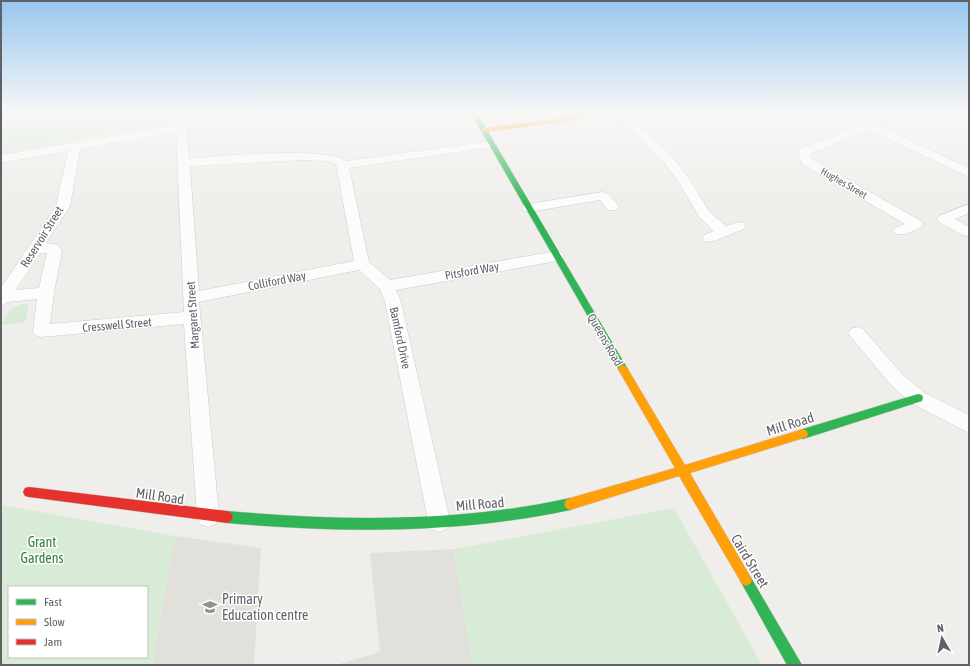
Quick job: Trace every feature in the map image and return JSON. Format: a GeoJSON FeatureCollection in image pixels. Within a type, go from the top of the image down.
{"type":"FeatureCollection","features":[{"type":"Feature","properties":{"kind":"street"},"geometry":{"type":"LineString","coordinates":[[1,159],[84,144]]}},
{"type":"Feature","properties":{"kind":"street","name":"Margaret Street"},"geometry":{"type":"LineString","coordinates":[[182,144],[192,317],[208,516]]}},
{"type":"Feature","properties":{"kind":"street"},"geometry":{"type":"LineString","coordinates":[[342,165],[490,144]]}},
{"type":"Feature","properties":{"kind":"street","name":"Queens Road"},"geometry":{"type":"LineString","coordinates":[[491,144],[682,472]]}},
{"type":"Feature","properties":{"kind":"street"},"geometry":{"type":"LineString","coordinates":[[652,144],[668,159],[686,183],[704,214],[724,232]]}},
{"type":"Feature","properties":{"kind":"street","name":"Hughes Street"},"geometry":{"type":"LineString","coordinates":[[824,144],[804,152],[806,161],[916,224],[900,231]]}},
{"type":"Feature","properties":{"kind":"street"},"geometry":{"type":"LineString","coordinates":[[908,144],[969,173]]}},
{"type":"Feature","properties":{"kind":"street","name":"Reservoir Street"},"geometry":{"type":"LineString","coordinates":[[2,299],[63,206],[76,146]]}},
{"type":"Feature","properties":{"kind":"street"},"geometry":{"type":"LineString","coordinates":[[183,163],[219,159],[310,157],[334,159],[341,162],[362,264],[387,286]]}},
{"type":"Feature","properties":{"kind":"street"},"geometry":{"type":"LineString","coordinates":[[529,208],[603,196],[612,207]]}},
{"type":"Feature","properties":{"kind":"street"},"geometry":{"type":"LineString","coordinates":[[967,232],[944,219],[969,208]]}},
{"type":"Feature","properties":{"kind":"street"},"geometry":{"type":"LineString","coordinates":[[709,238],[739,226]]}},
{"type":"Feature","properties":{"kind":"street"},"geometry":{"type":"LineString","coordinates":[[2,299],[46,293],[55,251],[53,248],[36,248]]}},
{"type":"Feature","properties":{"kind":"street","name":"Pitsford Way"},"geometry":{"type":"LineString","coordinates":[[387,286],[557,256]]}},
{"type":"Feature","properties":{"kind":"street","name":"Colliford Way"},"geometry":{"type":"LineString","coordinates":[[192,298],[362,264]]}},
{"type":"Feature","properties":{"kind":"street","name":"Bamford Drive"},"geometry":{"type":"LineString","coordinates":[[387,286],[392,302],[439,521]]}},
{"type":"Feature","properties":{"kind":"street","name":"Cresswell Street"},"geometry":{"type":"LineString","coordinates":[[46,293],[41,331],[192,317]]}},
{"type":"Feature","properties":{"kind":"street"},"geometry":{"type":"LineString","coordinates":[[857,333],[896,379],[918,398],[969,424]]}},
{"type":"Feature","properties":{"kind":"street","name":"Mill Road"},"geometry":{"type":"LineString","coordinates":[[29,492],[208,516],[248,519],[393,524],[482,519],[544,511],[592,499],[918,398]]}},
{"type":"Feature","properties":{"kind":"street","name":"Caird Street"},"geometry":{"type":"LineString","coordinates":[[682,472],[795,665]]}},
{"type":"Feature","properties":{"kind":"shaded area","name":"Primary Education centre"},"geometry":{"type":"Polygon","coordinates":[[[175,536],[261,548],[254,665],[152,665],[175,536]]]}},
{"type":"Feature","properties":{"kind":"shaded area"},"geometry":{"type":"Polygon","coordinates":[[[454,549],[473,665],[336,665],[380,652],[370,553],[454,549]]]}},
{"type":"Feature","properties":{"kind":"green space"},"geometry":{"type":"Polygon","coordinates":[[[1,144],[51,144],[1,153],[1,144]]]}},
{"type":"Feature","properties":{"kind":"green space"},"geometry":{"type":"Polygon","coordinates":[[[21,304],[29,305],[25,322],[1,325],[10,310],[21,304]]]}},
{"type":"Feature","properties":{"kind":"green space","name":"Grant Gardens"},"geometry":{"type":"Polygon","coordinates":[[[1,505],[175,536],[152,665],[1,665],[1,505]]]}},
{"type":"Feature","properties":{"kind":"green space"},"geometry":{"type":"Polygon","coordinates":[[[674,508],[762,665],[473,665],[454,549],[674,508]]]}},
{"type":"Feature","properties":{"kind":"traffic: fast"},"geometry":{"type":"LineString","coordinates":[[492,144],[623,369]]}},
{"type":"Feature","properties":{"kind":"traffic: fast"},"geometry":{"type":"LineString","coordinates":[[803,434],[918,398]]}},
{"type":"Feature","properties":{"kind":"traffic: fast"},"geometry":{"type":"LineString","coordinates":[[227,517],[325,522],[386,523],[448,521],[509,516],[570,504]]}},
{"type":"Feature","properties":{"kind":"traffic: fast"},"geometry":{"type":"LineString","coordinates":[[746,580],[795,665]]}},
{"type":"Feature","properties":{"kind":"traffic: slow"},"geometry":{"type":"LineString","coordinates":[[623,369],[746,580]]}},
{"type":"Feature","properties":{"kind":"traffic: slow"},"geometry":{"type":"LineString","coordinates":[[570,504],[803,434]]}},
{"type":"Feature","properties":{"kind":"traffic: jam"},"geometry":{"type":"LineString","coordinates":[[29,492],[227,517]]}},
{"type":"Feature","properties":{"kind":"place","name":"Primary Education centre"},"geometry":{"type":"Point","coordinates":[210,607]}}]}
